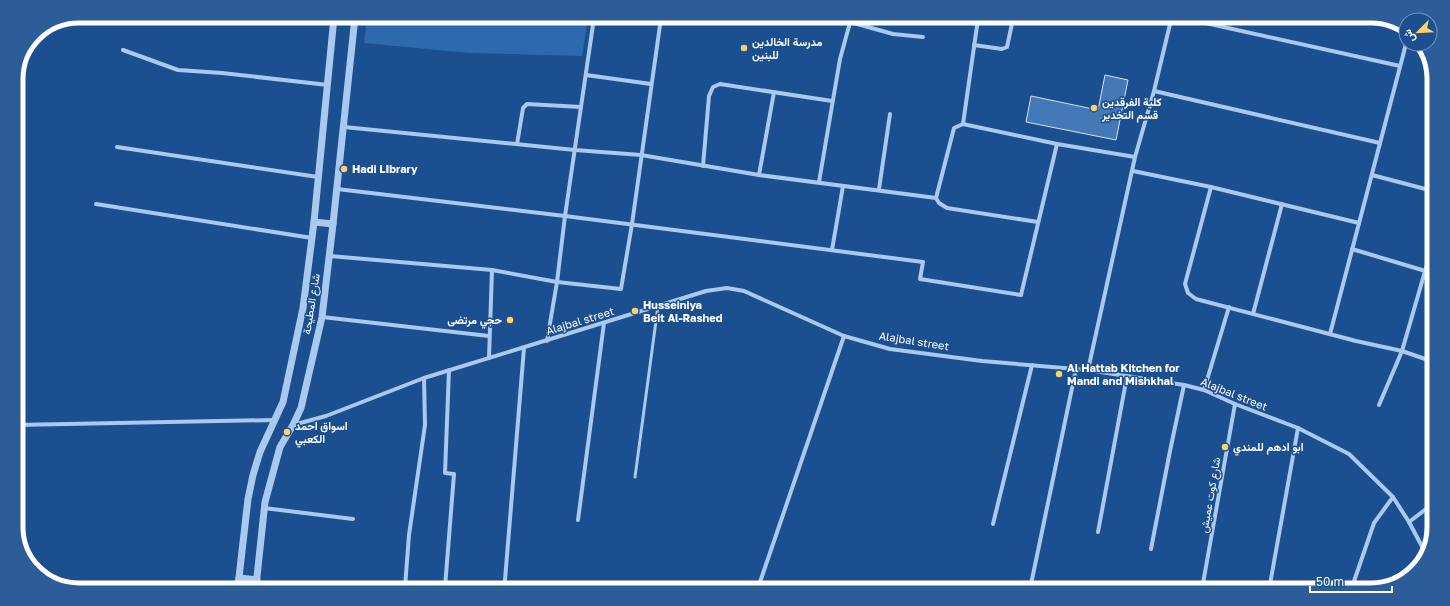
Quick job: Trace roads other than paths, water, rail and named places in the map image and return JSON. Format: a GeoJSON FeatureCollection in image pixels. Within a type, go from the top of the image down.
{"type":"FeatureCollection","features":[{"type":"Feature","properties":{"kind":"street","name":"شارع المطيحة"},"geometry":{"type":"LineString","coordinates":[[238,583],[248,499],[252,481],[260,452],[283,402],[303,308],[314,222],[333,23]]}},
{"type":"Feature","properties":{"kind":"street","name":"شارع المطيحة"},"geometry":{"type":"LineString","coordinates":[[257,583],[264,508],[280,447],[301,408],[322,317],[330,256],[354,23]]}},
{"type":"Feature","properties":{"kind":"street"},"geometry":{"type":"LineString","coordinates":[[547,341],[557,282],[565,216],[593,23]]}},
{"type":"Feature","properties":{"kind":"street"},"geometry":{"type":"LineString","coordinates":[[330,256],[492,270],[557,282],[621,289],[632,224],[660,23]]}},
{"type":"Feature","properties":{"kind":"street"},"geometry":{"type":"LineString","coordinates":[[819,182],[832,101],[840,59],[849,23]]}},
{"type":"Feature","properties":{"kind":"street"},"geometry":{"type":"LineString","coordinates":[[859,23],[893,34],[923,37]]}},
{"type":"Feature","properties":{"kind":"street"},"geometry":{"type":"LineString","coordinates":[[963,124],[977,23]]}},
{"type":"Feature","properties":{"kind":"street"},"geometry":{"type":"LineString","coordinates":[[974,45],[1002,49],[1007,47],[1011,23]]}},
{"type":"Feature","properties":{"kind":"street"},"geometry":{"type":"LineString","coordinates":[[1088,370],[1136,157],[1170,23]]}},
{"type":"Feature","properties":{"kind":"street"},"geometry":{"type":"LineString","coordinates":[[1206,23],[1400,66]]}},
{"type":"Feature","properties":{"kind":"street"},"geometry":{"type":"LineString","coordinates":[[123,50],[178,70],[222,73],[328,85]]}},
{"type":"Feature","properties":{"kind":"street"},"geometry":{"type":"LineString","coordinates":[[1330,334],[1404,52]]}},
{"type":"Feature","properties":{"kind":"street"},"geometry":{"type":"LineString","coordinates":[[586,75],[651,84]]}},
{"type":"Feature","properties":{"kind":"street"},"geometry":{"type":"LineString","coordinates":[[703,166],[709,96],[713,87],[720,84],[832,101]]}},
{"type":"Feature","properties":{"kind":"street"},"geometry":{"type":"LineString","coordinates":[[1154,91],[1380,143]]}},
{"type":"Feature","properties":{"kind":"street"},"geometry":{"type":"LineString","coordinates":[[759,175],[774,92]]}},
{"type":"Feature","properties":{"kind":"street"},"geometry":{"type":"LineString","coordinates":[[517,144],[523,108],[527,104],[581,107]]}},
{"type":"Feature","properties":{"kind":"street"},"geometry":{"type":"LineString","coordinates":[[878,189],[890,114]]}},
{"type":"Feature","properties":{"kind":"street"},"geometry":{"type":"LineString","coordinates":[[1038,222],[947,208],[939,203],[936,198],[954,128],[963,124],[1057,144],[1136,157]]}},
{"type":"Feature","properties":{"kind":"street"},"geometry":{"type":"LineString","coordinates":[[344,127],[575,150],[641,155],[759,175],[878,189],[936,198]]}},
{"type":"Feature","properties":{"kind":"street"},"geometry":{"type":"LineString","coordinates":[[337,189],[632,224],[923,262],[920,279],[1021,295],[1057,144]]}},
{"type":"Feature","properties":{"kind":"street"},"geometry":{"type":"LineString","coordinates":[[117,147],[318,177]]}},
{"type":"Feature","properties":{"kind":"street"},"geometry":{"type":"LineString","coordinates":[[1133,172],[1211,187],[1359,223]]}},
{"type":"Feature","properties":{"kind":"street"},"geometry":{"type":"LineString","coordinates":[[1372,175],[1427,189]]}},
{"type":"Feature","properties":{"kind":"street"},"geometry":{"type":"LineString","coordinates":[[832,250],[843,186]]}},
{"type":"Feature","properties":{"kind":"street"},"geometry":{"type":"LineString","coordinates":[[1211,187],[1185,284],[1188,293],[1196,299],[1402,351],[1427,360]]}},
{"type":"Feature","properties":{"kind":"street"},"geometry":{"type":"LineString","coordinates":[[96,204],[312,238]]}},
{"type":"Feature","properties":{"kind":"street"},"geometry":{"type":"LineString","coordinates":[[1253,314],[1282,204]]}},
{"type":"Feature","properties":{"kind":"street"},"geometry":{"type":"LineString","coordinates":[[314,222],[333,224]]}},
{"type":"Feature","properties":{"kind":"street"},"geometry":{"type":"LineString","coordinates":[[1352,249],[1425,271]]}},
{"type":"Feature","properties":{"kind":"street"},"geometry":{"type":"LineString","coordinates":[[1379,405],[1402,351],[1427,264]]}},
{"type":"Feature","properties":{"kind":"street"},"geometry":{"type":"LineString","coordinates":[[489,358],[492,270]]}},
{"type":"Feature","properties":{"kind":"street","name":"Alajbal street"},"geometry":{"type":"LineString","coordinates":[[293,425],[326,416],[424,378],[449,370],[706,291],[727,288],[744,292],[844,336],[890,348],[982,361],[1088,370],[1184,385],[1204,390],[1235,404],[1298,428],[1349,454],[1393,497],[1409,522],[1423,548]]}},
{"type":"Feature","properties":{"kind":"street"},"geometry":{"type":"LineString","coordinates":[[1204,390],[1230,307]]}},
{"type":"Feature","properties":{"kind":"street"},"geometry":{"type":"LineString","coordinates":[[322,317],[489,336]]}},
{"type":"Feature","properties":{"kind":"street"},"geometry":{"type":"LineString","coordinates":[[578,520],[604,323]]}},
{"type":"Feature","properties":{"kind":"street"},"geometry":{"type":"LineString","coordinates":[[760,583],[844,336]]}},
{"type":"Feature","properties":{"kind":"street"},"geometry":{"type":"LineString","coordinates":[[505,580],[524,348]]}},
{"type":"Feature","properties":{"kind":"street"},"geometry":{"type":"LineString","coordinates":[[993,524],[1032,365]]}},
{"type":"Feature","properties":{"kind":"street"},"geometry":{"type":"LineString","coordinates":[[445,583],[454,474],[445,472],[449,370]]}},
{"type":"Feature","properties":{"kind":"street"},"geometry":{"type":"LineString","coordinates":[[1031,583],[1076,370]]}},
{"type":"Feature","properties":{"kind":"street"},"geometry":{"type":"LineString","coordinates":[[1098,532],[1127,376]]}},
{"type":"Feature","properties":{"kind":"street"},"geometry":{"type":"LineString","coordinates":[[405,583],[409,535],[425,425],[424,378]]}},
{"type":"Feature","properties":{"kind":"street"},"geometry":{"type":"LineString","coordinates":[[1151,549],[1184,385]]}},
{"type":"Feature","properties":{"kind":"street","name":"شارع كوت عميش"},"geometry":{"type":"LineString","coordinates":[[1203,583],[1235,404]]}},
{"type":"Feature","properties":{"kind":"street"},"geometry":{"type":"LineString","coordinates":[[23,425],[274,420]]}},
{"type":"Feature","properties":{"kind":"street"},"geometry":{"type":"LineString","coordinates":[[1270,583],[1298,428]]}},
{"type":"Feature","properties":{"kind":"street"},"geometry":{"type":"LineString","coordinates":[[1353,583],[1374,523],[1393,497]]}},
{"type":"Feature","properties":{"kind":"street"},"geometry":{"type":"LineString","coordinates":[[264,508],[353,519]]}},
{"type":"Feature","properties":{"kind":"street"},"geometry":{"type":"LineString","coordinates":[[1409,522],[1427,508]]}},
{"type":"Feature","properties":{"kind":"street"},"geometry":{"type":"LineString","coordinates":[[239,578],[257,583]]}},
{"type":"Feature","properties":{"kind":"lane"},"geometry":{"type":"LineString","coordinates":[[635,476],[658,306]]}},
{"type":"Feature","properties":{"kind":"place","name":"مدرسة الخالدين للبنين"},"geometry":{"type":"Point","coordinates":[744,48]}},
{"type":"Feature","properties":{"kind":"place","name":"كلية الفرقدين قسم التخدير"},"geometry":{"type":"Point","coordinates":[1094,108]}},
{"type":"Feature","properties":{"kind":"place","name":"Hadi LIbrary"},"geometry":{"type":"Point","coordinates":[344,169]}},
{"type":"Feature","properties":{"kind":"place","name":"Husseiniya Beit Al-Rashed"},"geometry":{"type":"Point","coordinates":[635,311]}},
{"type":"Feature","properties":{"kind":"place","name":"حجي مرتضى"},"geometry":{"type":"Point","coordinates":[510,320]}},
{"type":"Feature","properties":{"kind":"place","name":"Al Hattab Kitchen for Mandi and Mishkhal"},"geometry":{"type":"Point","coordinates":[1059,374]}},
{"type":"Feature","properties":{"kind":"place","name":"اسواق احمد الكعبي"},"geometry":{"type":"Point","coordinates":[287,432]}},
{"type":"Feature","properties":{"kind":"place","name":"ابو ادهم للمندي"},"geometry":{"type":"Point","coordinates":[1225,447]}}]}
